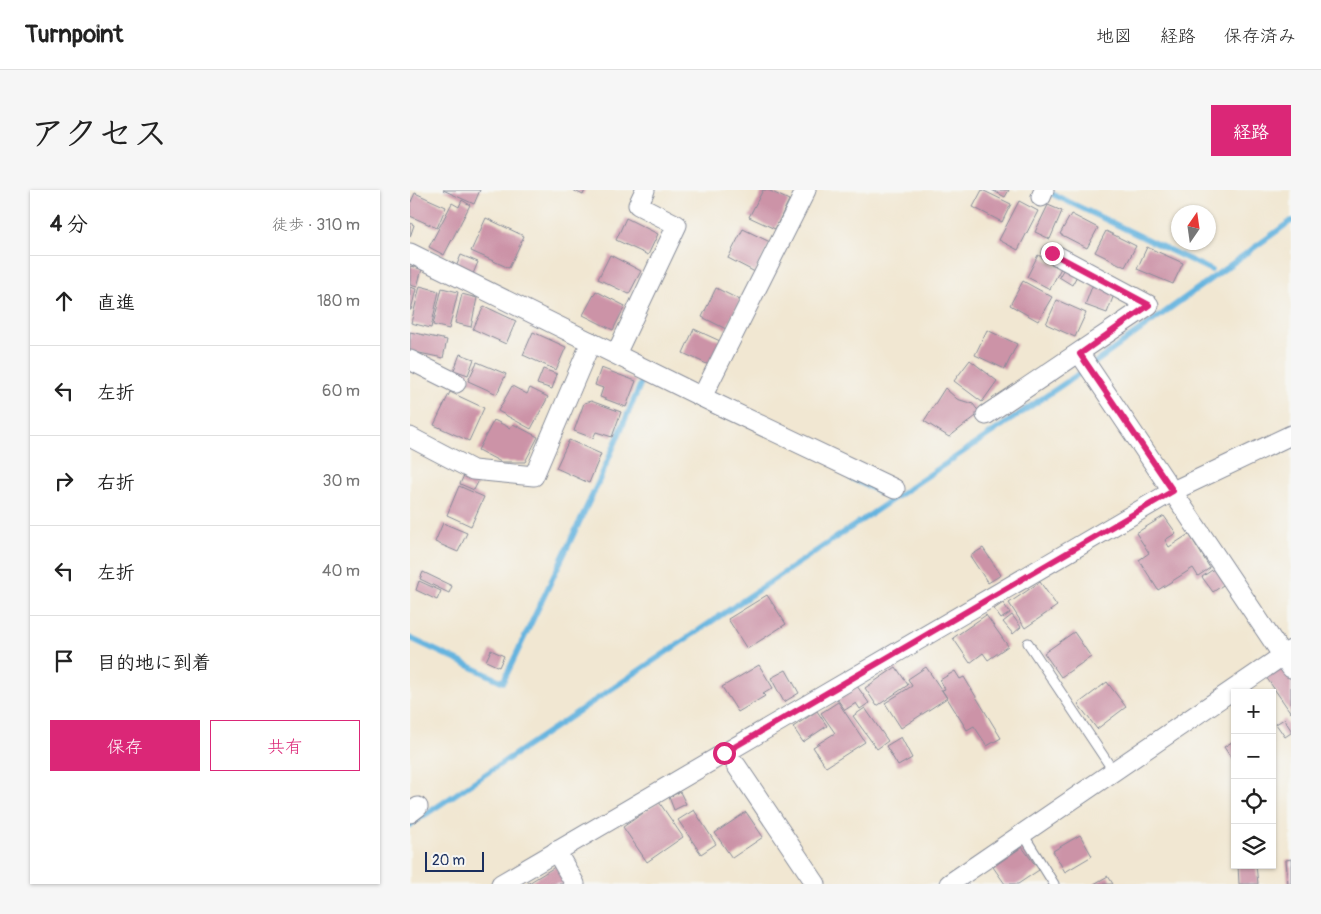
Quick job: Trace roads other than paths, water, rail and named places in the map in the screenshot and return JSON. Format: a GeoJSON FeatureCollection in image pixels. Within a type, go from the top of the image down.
{"type":"FeatureCollection","features":[{"type":"Feature","properties":{"kind":"street"},"geometry":{"type":"LineString","coordinates":[[616,354],[678,225],[638,204],[644,190]]}},
{"type":"Feature","properties":{"kind":"street"},"geometry":{"type":"LineString","coordinates":[[702,397],[806,190]]}},
{"type":"Feature","properties":{"kind":"street"},"geometry":{"type":"LineString","coordinates":[[410,253],[702,397],[895,489]]}},
{"type":"Feature","properties":{"kind":"street"},"geometry":{"type":"LineString","coordinates":[[986,415],[1080,354],[1149,305],[1052,253]]}},
{"type":"Feature","properties":{"kind":"street"},"geometry":{"type":"LineString","coordinates":[[410,437],[474,470],[534,476],[591,342]]}},
{"type":"Feature","properties":{"kind":"street"},"geometry":{"type":"LineString","coordinates":[[950,884],[1114,772],[1288,658],[1080,354]]}},
{"type":"Feature","properties":{"kind":"street"},"geometry":{"type":"LineString","coordinates":[[410,360],[456,383]]}},
{"type":"Feature","properties":{"kind":"street"},"geometry":{"type":"LineString","coordinates":[[501,884],[559,856],[1176,495],[1291,436]]}},
{"type":"Feature","properties":{"kind":"street"},"geometry":{"type":"LineString","coordinates":[[736,765],[816,884]]}},
{"type":"Feature","properties":{"kind":"street"},"geometry":{"type":"LineString","coordinates":[[559,856],[575,884]]}},
{"type":"Feature","properties":{"kind":"lane"},"geometry":{"type":"LineString","coordinates":[[1028,643],[1114,772]]}},
{"type":"Feature","properties":{"kind":"lane"},"geometry":{"type":"LineString","coordinates":[[1023,834],[1054,884]]}},
{"type":"Feature","properties":{"kind":"waterway"},"geometry":{"type":"LineString","coordinates":[[1046,191],[1211,270]]}},
{"type":"Feature","properties":{"kind":"waterway"},"geometry":{"type":"LineString","coordinates":[[410,825],[1089,367],[1291,221]]}},
{"type":"Feature","properties":{"kind":"waterway"},"geometry":{"type":"LineString","coordinates":[[410,638],[503,682],[599,481],[644,376]]}},
{"type":"Feature","properties":{"kind":"waterway"},"geometry":{"type":"LineString","coordinates":[[851,478],[893,499]]}}]}
